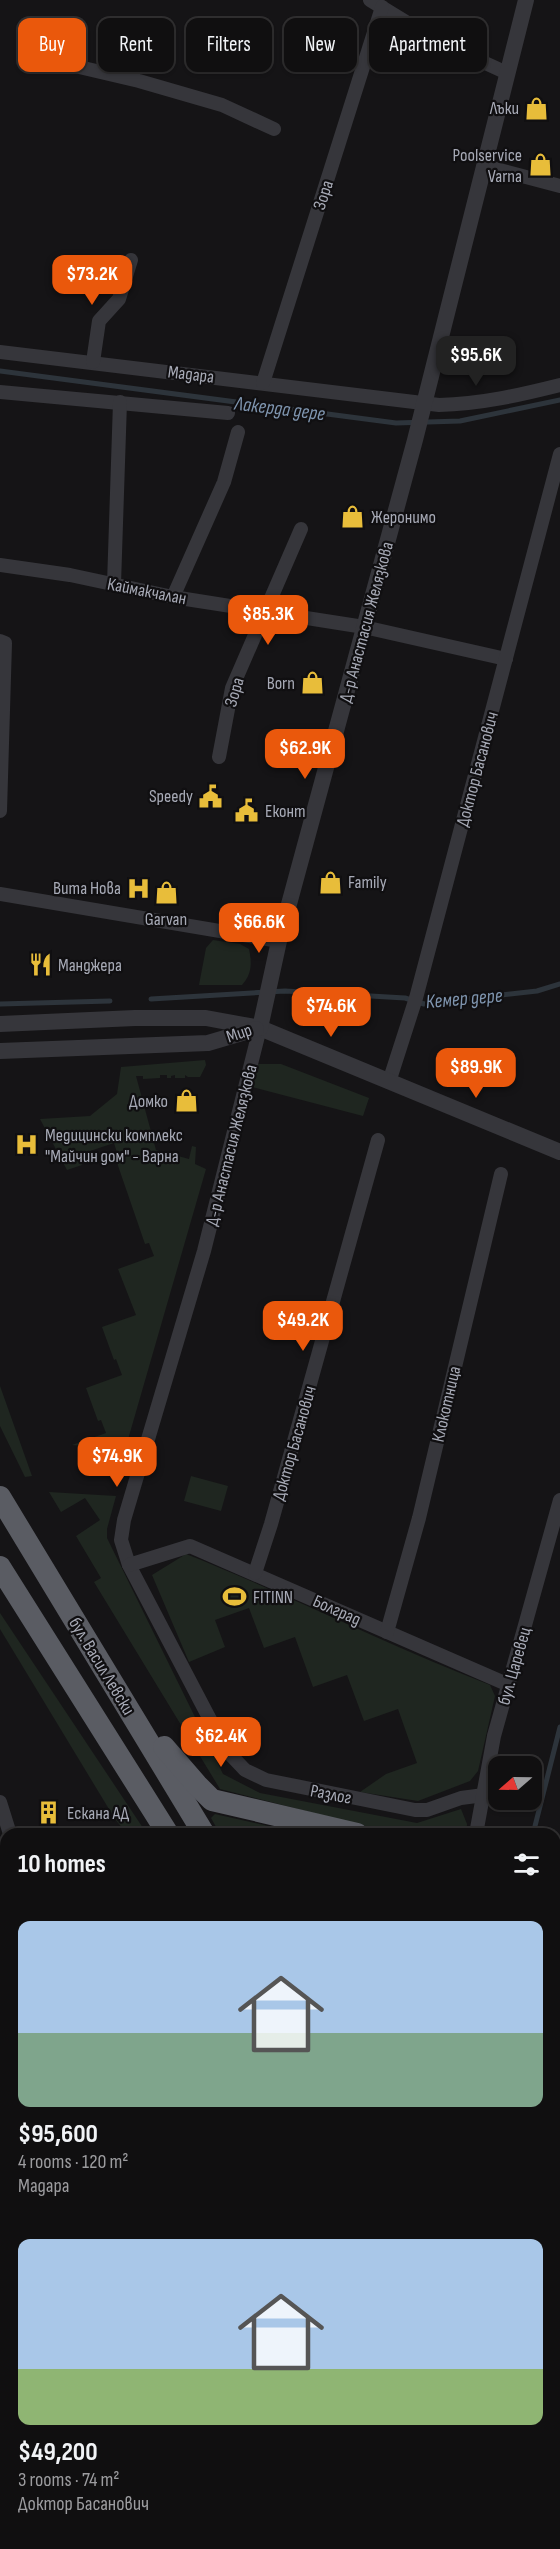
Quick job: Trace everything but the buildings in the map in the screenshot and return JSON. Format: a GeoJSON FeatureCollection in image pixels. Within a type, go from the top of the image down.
{"type":"FeatureCollection","features":[{"type":"Feature","properties":{"kind":"highway"},"geometry":{"type":"LineString","coordinates":[[0,1478],[26,1540]]}},
{"type":"Feature","properties":{"kind":"highway","name":"бул. Васил Левски"},"geometry":{"type":"LineString","coordinates":[[0,1497],[200,1828]]}},
{"type":"Feature","properties":{"kind":"highway","name":"бул. Васил Левски"},"geometry":{"type":"LineString","coordinates":[[0,1567],[164,1828]]}},
{"type":"Feature","properties":{"kind":"highway"},"geometry":{"type":"LineString","coordinates":[[120,1695],[196,1785],[212,1800],[331,1828]]}},
{"type":"Feature","properties":{"kind":"street","name":"Д-р Анастасия Желязкова"},"geometry":{"type":"LineString","coordinates":[[124,1520],[214,1212],[260,1028],[279,941],[416,435],[526,0]]}},
{"type":"Feature","properties":{"kind":"street"},"geometry":{"type":"LineString","coordinates":[[376,4],[438,41],[507,73]]}},
{"type":"Feature","properties":{"kind":"street","name":"Зора"},"geometry":{"type":"LineString","coordinates":[[263,383],[376,4]]}},
{"type":"Feature","properties":{"kind":"street"},"geometry":{"type":"LineString","coordinates":[[86,69],[222,105],[274,129]]}},
{"type":"Feature","properties":{"kind":"street"},"geometry":{"type":"LineString","coordinates":[[484,166],[560,186]]}},
{"type":"Feature","properties":{"kind":"street"},"geometry":{"type":"LineString","coordinates":[[93,362],[99,321],[119,299],[131,260]]}},
{"type":"Feature","properties":{"kind":"street","name":"Мадара"},"geometry":{"type":"LineString","coordinates":[[0,352],[263,383],[422,405],[466,405],[560,386]]}},
{"type":"Feature","properties":{"kind":"street","name":"Мадара"},"geometry":{"type":"LineString","coordinates":[[0,392],[228,413]]}},
{"type":"Feature","properties":{"kind":"street"},"geometry":{"type":"LineString","coordinates":[[114,584],[120,402]]}},
{"type":"Feature","properties":{"kind":"street"},"geometry":{"type":"LineString","coordinates":[[173,597],[224,482],[238,432]]}},
{"type":"Feature","properties":{"kind":"street","name":"Доктор Басанович"},"geometry":{"type":"LineString","coordinates":[[389,1082],[415,1004],[560,458]]}},
{"type":"Feature","properties":{"kind":"street","name":"Зора"},"geometry":{"type":"LineString","coordinates":[[219,758],[232,688],[301,529]]}},
{"type":"Feature","properties":{"kind":"street","name":"Каймакчалан"},"geometry":{"type":"LineString","coordinates":[[0,565],[114,584],[173,597],[364,627],[506,659]]}},
{"type":"Feature","properties":{"kind":"street"},"geometry":{"type":"LineString","coordinates":[[0,641],[5,643],[0,811]]}},
{"type":"Feature","properties":{"kind":"street"},"geometry":{"type":"LineString","coordinates":[[0,894],[279,941]]}},
{"type":"Feature","properties":{"kind":"street","name":"Мир"},"geometry":{"type":"LineString","coordinates":[[0,1024],[135,1018],[206,1018],[260,1028]]}},
{"type":"Feature","properties":{"kind":"street"},"geometry":{"type":"LineString","coordinates":[[260,1028],[560,1152]]}},
{"type":"Feature","properties":{"kind":"street","name":"Мир"},"geometry":{"type":"LineString","coordinates":[[0,1051],[208,1043],[260,1028]]}},
{"type":"Feature","properties":{"kind":"street","name":"Доктор Басанович"},"geometry":{"type":"LineString","coordinates":[[255,1573],[271,1524],[378,1140]]}},
{"type":"Feature","properties":{"kind":"street","name":"Клокотница"},"geometry":{"type":"LineString","coordinates":[[387,1632],[419,1518],[501,1174]]}},
{"type":"Feature","properties":{"kind":"street","name":"бул. Царевец"},"geometry":{"type":"LineString","coordinates":[[477,1828],[494,1736],[560,1500]]}},
{"type":"Feature","properties":{"kind":"street","name":"Разлог"},"geometry":{"type":"LineString","coordinates":[[124,1520],[121,1540],[129,1565],[226,1750],[245,1770],[266,1780],[415,1810],[427,1810],[461,1798],[484,1795]]}},
{"type":"Feature","properties":{"kind":"street","name":"Болград"},"geometry":{"type":"LineString","coordinates":[[129,1565],[190,1546],[509,1685]]}},
{"type":"Feature","properties":{"kind":"street"},"geometry":{"type":"LineString","coordinates":[[0,1802],[8,1828]]}},
{"type":"Feature","properties":{"kind":"shaded area"},"geometry":{"type":"Polygon","coordinates":[[[213,940],[240,944],[249,949],[250,968],[248,977],[242,985],[199,985],[206,948],[213,940]]]}},
{"type":"Feature","properties":{"kind":"shaded area"},"geometry":{"type":"Polygon","coordinates":[[[205,1060],[206,1065],[200,1077],[185,1075],[185,1078],[175,1078],[175,1075],[167,1078],[167,1075],[160,1075],[160,1078],[143,1079],[143,1076],[136,1076],[156,1150],[189,1159],[192,1146],[196,1147],[195,1164],[206,1169],[127,1443],[104,1448],[72,1445],[106,1433],[101,1420],[98,1421],[86,1388],[122,1375],[102,1327],[136,1315],[118,1269],[154,1256],[149,1243],[145,1244],[115,1157],[118,1156],[114,1143],[81,1154],[82,1165],[67,1170],[40,1119],[90,1116],[117,1094],[121,1067],[205,1060]]]}},
{"type":"Feature","properties":{"kind":"shaded area"},"geometry":{"type":"Polygon","coordinates":[[[258,1064],[281,1064],[369,1098],[363,1116],[252,1087],[258,1064]]]}},
{"type":"Feature","properties":{"kind":"shaded area"},"geometry":{"type":"Polygon","coordinates":[[[0,1386],[32,1476],[25,1477],[0,1426],[0,1386]]]}},
{"type":"Feature","properties":{"kind":"shaded area"},"geometry":{"type":"Polygon","coordinates":[[[191,1476],[228,1486],[221,1511],[184,1501],[191,1476]]]}},
{"type":"Feature","properties":{"kind":"shaded area"},"geometry":{"type":"Polygon","coordinates":[[[49,1492],[116,1496],[107,1529],[107,1538],[223,1774],[260,1793],[417,1823],[461,1809],[467,1828],[373,1828],[220,1789],[94,1582],[101,1578],[76,1536],[100,1520],[85,1498],[61,1512],[49,1492]]]}},
{"type":"Feature","properties":{"kind":"shaded area"},"geometry":{"type":"Polygon","coordinates":[[[186,1554],[490,1685],[495,1696],[478,1771],[470,1781],[418,1801],[360,1792],[386,1774],[417,1763],[398,1709],[364,1721],[347,1675],[313,1687],[295,1637],[264,1648],[249,1608],[215,1620],[225,1647],[189,1662],[152,1575],[186,1554]]]}},
{"type":"Feature","properties":{"kind":"shaded area"},"geometry":{"type":"Polygon","coordinates":[[[0,1613],[143,1828],[122,1828],[115,1819],[0,1629],[0,1613]]]}},
{"type":"Feature","properties":{"kind":"shaded area"},"geometry":{"type":"Polygon","coordinates":[[[215,1814],[277,1828],[217,1828],[211,1818],[215,1814]]]}},
{"type":"Feature","properties":{"kind":"waterway","name":"Лакерда дере"},"geometry":{"type":"LineString","coordinates":[[0,371],[396,423],[460,421],[560,400]]}},
{"type":"Feature","properties":{"kind":"waterway","name":"Кемер дере"},"geometry":{"type":"LineString","coordinates":[[151,999],[285,991],[405,998],[424,1004],[537,991],[560,984]]}},
{"type":"Feature","properties":{"kind":"waterway","name":"Кемер дере"},"geometry":{"type":"LineString","coordinates":[[0,1004],[110,1001]]}},
{"type":"Feature","properties":{"kind":"waterway"},"geometry":{"type":"LineString","coordinates":[[535,1828],[560,1727]]}},
{"type":"Feature","properties":{"kind":"place","name":"Лъки"},"geometry":{"type":"Point","coordinates":[537,108]}},
{"type":"Feature","properties":{"kind":"place","name":"Poolservice Varna"},"geometry":{"type":"Point","coordinates":[540,165]}},
{"type":"Feature","properties":{"kind":"place","name":"Жеронимо"},"geometry":{"type":"Point","coordinates":[353,517]}},
{"type":"Feature","properties":{"kind":"place","name":"Born"},"geometry":{"type":"Point","coordinates":[313,683]}},
{"type":"Feature","properties":{"kind":"place","name":"Speedy"},"geometry":{"type":"Point","coordinates":[211,796]}},
{"type":"Feature","properties":{"kind":"place","name":"Еконт"},"geometry":{"type":"Point","coordinates":[247,811]}},
{"type":"Feature","properties":{"kind":"place","name":"Family"},"geometry":{"type":"Point","coordinates":[330,882]}},
{"type":"Feature","properties":{"kind":"place","name":"Вита Нова"},"geometry":{"type":"Point","coordinates":[139,888]}},
{"type":"Feature","properties":{"kind":"place","name":"Garvan"},"geometry":{"type":"Point","coordinates":[166,893]}},
{"type":"Feature","properties":{"kind":"place","name":"Манджера"},"geometry":{"type":"Point","coordinates":[40,965]}},
{"type":"Feature","properties":{"kind":"place","name":"Домко"},"geometry":{"type":"Point","coordinates":[186,1101]}},
{"type":"Feature","properties":{"kind":"place","name":"Медицински комплекс \"Майчин дом\" - Варна"},"geometry":{"type":"Point","coordinates":[27,1145]}},
{"type":"Feature","properties":{"kind":"place","name":"FITINN"},"geometry":{"type":"Point","coordinates":[235,1597]}},
{"type":"Feature","properties":{"kind":"place","name":"Ескана АД"},"geometry":{"type":"Point","coordinates":[49,1813]}}]}
